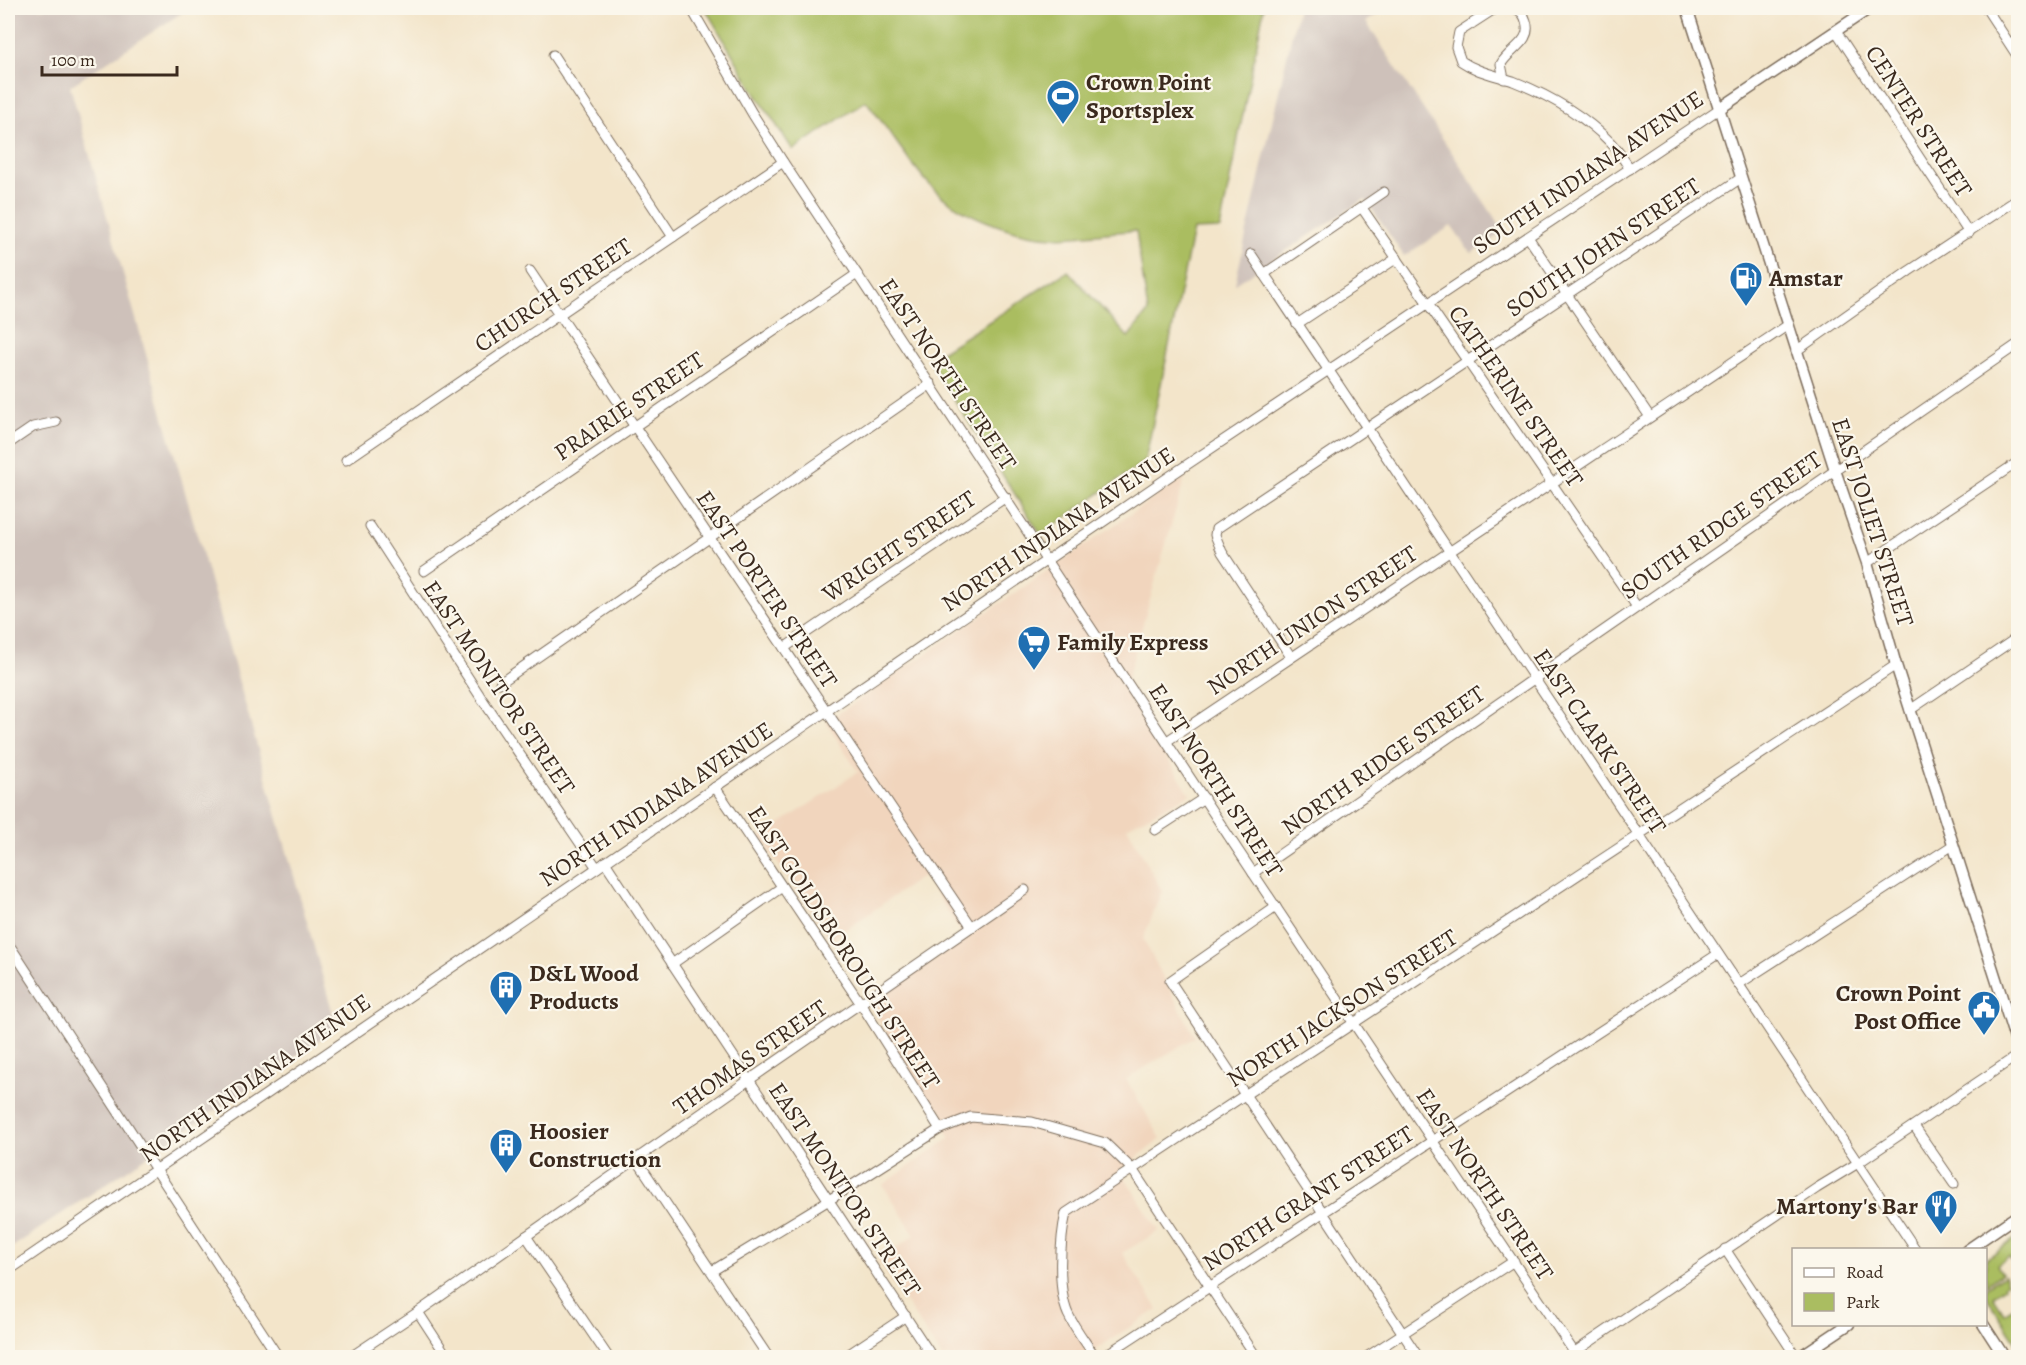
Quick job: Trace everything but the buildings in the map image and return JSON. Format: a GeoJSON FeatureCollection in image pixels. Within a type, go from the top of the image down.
{"type":"FeatureCollection","features":[{"type":"Feature","properties":{"kind":"main road","name":"EAST JOLIET STREET"},"geometry":{"type":"LineString","coordinates":[[1687,8],[1796,351],[1867,563],[1910,711],[2019,1048]]}},
{"type":"Feature","properties":{"kind":"main road","name":"SOUTH INDIANA AVENUE"},"geometry":{"type":"LineString","coordinates":[[1719,109],[1870,8]]}},
{"type":"Feature","properties":{"kind":"main road"},"geometry":{"type":"LineString","coordinates":[[1970,1248],[2019,1215]]}},
{"type":"Feature","properties":{"kind":"main road"},"geometry":{"type":"LineString","coordinates":[[1797,1358],[1846,1326]]}},
{"type":"Feature","properties":{"kind":"main road"},"geometry":{"type":"LineString","coordinates":[[1984,1326],[2005,1358]]}},
{"type":"Feature","properties":{"kind":"street","name":"EAST NORTH STREET"},"geometry":{"type":"LineString","coordinates":[[691,8],[783,162],[932,384],[1253,873],[1576,1354]]}},
{"type":"Feature","properties":{"kind":"street"},"geometry":{"type":"LineString","coordinates":[[1496,8],[1459,32],[1456,47],[1458,56],[1466,65],[1543,95],[1578,115],[1611,143],[1630,169]]}},
{"type":"Feature","properties":{"kind":"street"},"geometry":{"type":"LineString","coordinates":[[1504,79],[1501,64],[1523,41],[1528,28],[1523,13],[1514,8]]}},
{"type":"Feature","properties":{"kind":"street"},"geometry":{"type":"LineString","coordinates":[[1986,8],[2019,57]]}},
{"type":"Feature","properties":{"kind":"street","name":"CENTER STREET"},"geometry":{"type":"LineString","coordinates":[[1836,31],[1969,233]]}},
{"type":"Feature","properties":{"kind":"street"},"geometry":{"type":"LineString","coordinates":[[553,55],[673,237]]}},
{"type":"Feature","properties":{"kind":"street","name":"SOUTH INDIANA AVENUE"},"geometry":{"type":"LineString","coordinates":[[1328,370],[1719,109]]}},
{"type":"Feature","properties":{"kind":"street","name":"CHURCH STREET"},"geometry":{"type":"LineString","coordinates":[[346,460],[783,162]]}},
{"type":"Feature","properties":{"kind":"street","name":"SOUTH JOHN STREET"},"geometry":{"type":"LineString","coordinates":[[1291,657],[1222,552],[1215,535],[1216,529],[1741,178]]}},
{"type":"Feature","properties":{"kind":"street"},"geometry":{"type":"LineString","coordinates":[[1264,274],[1384,192]]}},
{"type":"Feature","properties":{"kind":"street"},"geometry":{"type":"LineString","coordinates":[[1796,351],[1909,271],[2019,200]]}},
{"type":"Feature","properties":{"kind":"street","name":"CATHERINE STREET"},"geometry":{"type":"LineString","coordinates":[[1362,208],[1637,607]]}},
{"type":"Feature","properties":{"kind":"street"},"geometry":{"type":"LineString","coordinates":[[1528,237],[1650,417]]}},
{"type":"Feature","properties":{"kind":"street","name":"EAST CLARK STREET"},"geometry":{"type":"LineString","coordinates":[[1251,254],[1915,1248]]}},
{"type":"Feature","properties":{"kind":"street"},"geometry":{"type":"LineString","coordinates":[[1297,324],[1397,258]]}},
{"type":"Feature","properties":{"kind":"street","name":"EAST PORTER STREET"},"geometry":{"type":"LineString","coordinates":[[530,271],[972,927]]}},
{"type":"Feature","properties":{"kind":"street","name":"PRAIRIE STREET"},"geometry":{"type":"LineString","coordinates":[[424,571],[857,274]]}},
{"type":"Feature","properties":{"kind":"street","name":"NORTH UNION STREET"},"geometry":{"type":"LineString","coordinates":[[1167,741],[1788,325]]}},
{"type":"Feature","properties":{"kind":"street","name":"SOUTH RIDGE STREET"},"geometry":{"type":"LineString","coordinates":[[1534,678],[2019,344]]}},
{"type":"Feature","properties":{"kind":"street","name":"NORTH INDIANA AVENUE"},"geometry":{"type":"LineString","coordinates":[[8,1271],[1328,370]]}},
{"type":"Feature","properties":{"kind":"street"},"geometry":{"type":"LineString","coordinates":[[500,683],[932,384]]}},
{"type":"Feature","properties":{"kind":"street"},"geometry":{"type":"LineString","coordinates":[[8,444],[33,427],[56,422]]}},
{"type":"Feature","properties":{"kind":"street"},"geometry":{"type":"LineString","coordinates":[[1867,563],[2019,462]]}},
{"type":"Feature","properties":{"kind":"street","name":"WRIGHT STREET"},"geometry":{"type":"LineString","coordinates":[[784,648],[1006,497]]}},
{"type":"Feature","properties":{"kind":"street","name":"EAST MONITOR STREET"},"geometry":{"type":"LineString","coordinates":[[370,526],[480,696],[672,964],[933,1358]]}},
{"type":"Feature","properties":{"kind":"street"},"geometry":{"type":"LineString","coordinates":[[1910,711],[2019,637]]}},
{"type":"Feature","properties":{"kind":"street","name":"NORTH JACKSON STREET"},"geometry":{"type":"LineString","coordinates":[[1098,1358],[1069,1316],[1063,1300],[1061,1238],[1066,1213],[1896,665]]}},
{"type":"Feature","properties":{"kind":"street","name":"NORTH RIDGE STREET"},"geometry":{"type":"LineString","coordinates":[[1253,873],[1534,678]]}},
{"type":"Feature","properties":{"kind":"street","name":"EAST GOLDSBOROUGH STREET"},"geometry":{"type":"LineString","coordinates":[[715,787],[861,1004],[940,1129]]}},
{"type":"Feature","properties":{"kind":"street"},"geometry":{"type":"LineString","coordinates":[[1155,830],[1204,798]]}},
{"type":"Feature","properties":{"kind":"street"},"geometry":{"type":"LineString","coordinates":[[1739,984],[1953,845]]}},
{"type":"Feature","properties":{"kind":"street"},"geometry":{"type":"LineString","coordinates":[[672,964],[782,887]]}},
{"type":"Feature","properties":{"kind":"street","name":"THOMAS STREET"},"geometry":{"type":"LineString","coordinates":[[349,1358],[1025,890]]}},
{"type":"Feature","properties":{"kind":"street"},"geometry":{"type":"LineString","coordinates":[[1276,907],[1170,981],[1419,1358]]}},
{"type":"Feature","properties":{"kind":"street"},"geometry":{"type":"LineString","coordinates":[[8,943],[279,1358]]}},
{"type":"Feature","properties":{"kind":"street","name":"NORTH GRANT STREET"},"geometry":{"type":"LineString","coordinates":[[1098,1358],[1718,954]]}},
{"type":"Feature","properties":{"kind":"street"},"geometry":{"type":"LineString","coordinates":[[1566,1358],[1576,1354],[1725,1249],[2019,1055]]}},
{"type":"Feature","properties":{"kind":"street"},"geometry":{"type":"LineString","coordinates":[[712,1271],[940,1129],[971,1117],[1032,1122],[1106,1143],[1132,1169],[1257,1358]]}},
{"type":"Feature","properties":{"kind":"street"},"geometry":{"type":"LineString","coordinates":[[1914,1126],[1954,1184]]}},
{"type":"Feature","properties":{"kind":"street"},"geometry":{"type":"LineString","coordinates":[[637,1160],[769,1358]]}},
{"type":"Feature","properties":{"kind":"street"},"geometry":{"type":"LineString","coordinates":[[526,1236],[609,1358]]}},
{"type":"Feature","properties":{"kind":"street"},"geometry":{"type":"LineString","coordinates":[[1725,1249],[1797,1358]]}},
{"type":"Feature","properties":{"kind":"street"},"geometry":{"type":"LineString","coordinates":[[1365,1358],[1514,1261]]}},
{"type":"Feature","properties":{"kind":"street"},"geometry":{"type":"LineString","coordinates":[[418,1312],[448,1358]]}},
{"type":"Feature","properties":{"kind":"street"},"geometry":{"type":"LineString","coordinates":[[843,1358],[906,1316]]}},
{"type":"Feature","properties":{"kind":"shaded area"},"geometry":{"type":"Polygon","coordinates":[[[8,8],[189,8],[70,86],[337,1028],[8,1250],[8,8]]]}},
{"type":"Feature","properties":{"kind":"shaded area"},"geometry":{"type":"Polygon","coordinates":[[[1298,8],[1387,8],[1366,22],[1504,232],[1471,253],[1451,226],[1404,256],[1365,199],[1235,284],[1298,8]]]}},
{"type":"Feature","properties":{"kind":"shaded area"},"geometry":{"type":"Polygon","coordinates":[[[1185,477],[1124,690],[1190,794],[1127,827],[1162,891],[1143,939],[1195,1037],[1126,1079],[1161,1139],[1120,1170],[1159,1231],[1122,1253],[1158,1309],[1084,1357],[942,1357],[878,1261],[915,1235],[883,1185],[950,1138],[869,1003],[965,938],[924,875],[831,940],[760,837],[858,772],[826,722],[1185,477]]]}},
{"type":"Feature","properties":{"kind":"green space","name":"Crown Point Sportsplex"},"geometry":{"type":"Polygon","coordinates":[[[705,8],[1264,8],[1220,229],[1193,230],[1145,461],[1041,535],[929,360],[1068,271],[1128,337],[1148,312],[1136,231],[1064,237],[1039,236],[1005,228],[970,214],[941,196],[930,185],[866,101],[793,150],[755,93],[705,8]]]}},
{"type":"Feature","properties":{"kind":"green space"},"geometry":{"type":"Polygon","coordinates":[[[2018,1237],[2018,1270],[2009,1257],[1997,1265],[2002,1273],[1987,1284],[1987,1258],[2018,1237]]]}},
{"type":"Feature","properties":{"kind":"green space"},"geometry":{"type":"Polygon","coordinates":[[[2004,1275],[2007,1283],[2005,1287],[1993,1296],[2004,1313],[2017,1305],[2018,1345],[1987,1298],[1987,1287],[2004,1275]]]}},
{"type":"Feature","properties":{"kind":"place","name":"Crown Point Sportsplex"},"geometry":{"type":"Point","coordinates":[1063,125]}},
{"type":"Feature","properties":{"kind":"place","name":"Amstar"},"geometry":{"type":"Point","coordinates":[1746,307]}},
{"type":"Feature","properties":{"kind":"place","name":"Family Express"},"geometry":{"type":"Point","coordinates":[1034,671]}},
{"type":"Feature","properties":{"kind":"place","name":"D&L Wood Products"},"geometry":{"type":"Point","coordinates":[506,1016]}},
{"type":"Feature","properties":{"kind":"place","name":"Crown Point Post Office"},"geometry":{"type":"Point","coordinates":[1984,1036]}},
{"type":"Feature","properties":{"kind":"place","name":"Hoosier Construction"},"geometry":{"type":"Point","coordinates":[506,1174]}},
{"type":"Feature","properties":{"kind":"place","name":"Martony's Bar"},"geometry":{"type":"Point","coordinates":[1941,1235]}}]}
